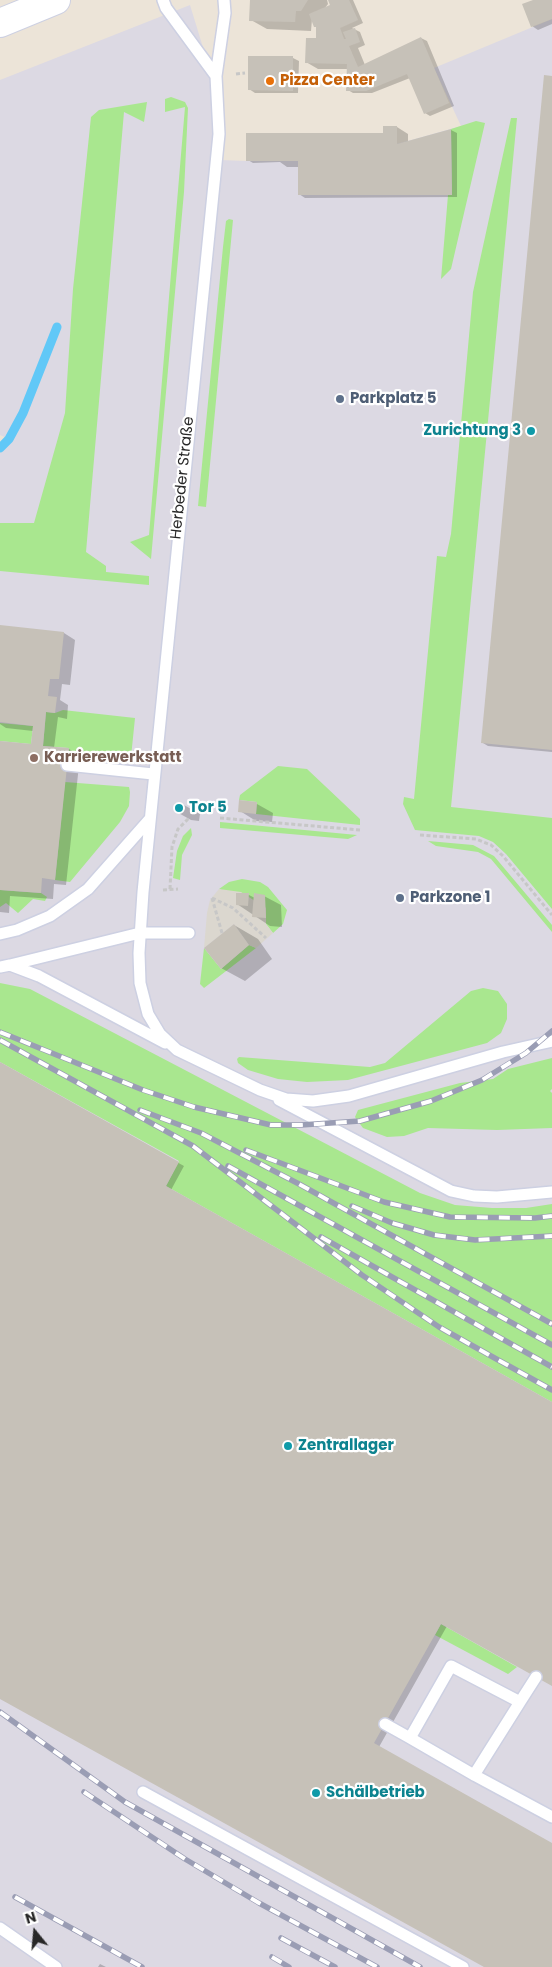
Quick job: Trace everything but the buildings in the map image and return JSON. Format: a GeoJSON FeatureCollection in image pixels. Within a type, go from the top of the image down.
{"type":"FeatureCollection","features":[{"type":"Feature","properties":{"kind":"street"},"geometry":{"type":"LineString","coordinates":[[0,23],[56,0]]}},
{"type":"Feature","properties":{"kind":"lane"},"geometry":{"type":"LineString","coordinates":[[163,0],[166,8],[216,76]]}},
{"type":"Feature","properties":{"kind":"lane","name":"Herbeder Straße"},"geometry":{"type":"LineString","coordinates":[[177,1050],[160,1034],[148,1014],[140,983],[140,933],[153,774],[219,134],[216,76],[225,13],[224,0]]}},
{"type":"Feature","properties":{"kind":"lane"},"geometry":{"type":"LineString","coordinates":[[67,765],[153,774]]}},
{"type":"Feature","properties":{"kind":"lane"},"geometry":{"type":"LineString","coordinates":[[0,934],[18,930],[50,916],[88,889],[149,820]]}},
{"type":"Feature","properties":{"kind":"lane"},"geometry":{"type":"LineString","coordinates":[[5,966],[140,933],[189,933]]}},
{"type":"Feature","properties":{"kind":"lane"},"geometry":{"type":"LineString","coordinates":[[5,966],[40,976],[177,1050],[260,1090],[451,1191],[474,1196],[498,1197],[552,1192]]}},
{"type":"Feature","properties":{"kind":"lane"},"geometry":{"type":"LineString","coordinates":[[260,1090],[286,1099],[313,1101],[349,1096],[504,1052],[552,1041]]}},
{"type":"Feature","properties":{"kind":"lane"},"geometry":{"type":"LineString","coordinates":[[410,1738],[451,1666],[520,1702]]}},
{"type":"Feature","properties":{"kind":"lane"},"geometry":{"type":"LineString","coordinates":[[474,1775],[536,1677]]}},
{"type":"Feature","properties":{"kind":"lane"},"geometry":{"type":"LineString","coordinates":[[385,1724],[552,1817]]}},
{"type":"Feature","properties":{"kind":"lane"},"geometry":{"type":"LineString","coordinates":[[143,1792],[463,1967]]}},
{"type":"Feature","properties":{"kind":"lane"},"geometry":{"type":"LineString","coordinates":[[0,1928],[56,1967]]}},
{"type":"Feature","properties":{"kind":"path"},"geometry":{"type":"LineString","coordinates":[[170,889],[172,847],[178,829],[189,818]]}},
{"type":"Feature","properties":{"kind":"path"},"geometry":{"type":"LineString","coordinates":[[220,818],[360,830]]}},
{"type":"Feature","properties":{"kind":"path"},"geometry":{"type":"LineString","coordinates":[[420,835],[476,839],[491,845],[503,856],[552,915]]}},
{"type":"Feature","properties":{"kind":"path"},"geometry":{"type":"LineString","coordinates":[[222,933],[212,898],[232,908],[266,938]]}},
{"type":"Feature","properties":{"kind":"shaded area"},"geometry":{"type":"Polygon","coordinates":[[[190,5],[213,80],[220,160],[246,161],[397,144],[461,126],[434,68],[552,19],[552,1967],[0,1967],[0,446],[9,439],[0,435],[0,80],[190,5]]]}},
{"type":"Feature","properties":{"kind":"shaded area"},"geometry":{"type":"Polygon","coordinates":[[[219,889],[241,892],[266,908],[266,924],[273,933],[256,948],[249,945],[234,924],[204,948],[210,900],[219,889]]]}},
{"type":"Feature","properties":{"kind":"green space"},"geometry":{"type":"Polygon","coordinates":[[[171,97],[185,102],[188,108],[184,192],[151,559],[130,542],[149,535],[185,107],[165,112],[165,99],[171,97]]]}},
{"type":"Feature","properties":{"kind":"green space"},"geometry":{"type":"Polygon","coordinates":[[[147,102],[144,122],[124,112],[86,552],[106,566],[106,572],[149,576],[149,585],[0,571],[0,523],[34,523],[65,413],[73,289],[91,117],[99,110],[147,102]]]}},
{"type":"Feature","properties":{"kind":"green space"},"geometry":{"type":"Polygon","coordinates":[[[511,118],[517,118],[451,807],[552,818],[552,909],[506,854],[493,842],[479,836],[415,830],[403,804],[404,797],[414,799],[437,556],[446,557],[451,534],[473,292],[511,118]]]}},
{"type":"Feature","properties":{"kind":"green space"},"geometry":{"type":"Polygon","coordinates":[[[476,121],[485,123],[451,269],[441,279],[448,195],[452,194],[451,129],[476,121]]]}},
{"type":"Feature","properties":{"kind":"green space"},"geometry":{"type":"Polygon","coordinates":[[[229,219],[233,220],[206,507],[198,506],[223,247],[226,221],[229,219]]]}},
{"type":"Feature","properties":{"kind":"green space"},"geometry":{"type":"Polygon","coordinates":[[[63,710],[135,718],[131,757],[68,752],[69,748],[43,746],[46,712],[55,713],[63,710]]]}},
{"type":"Feature","properties":{"kind":"green space"},"geometry":{"type":"Polygon","coordinates":[[[0,723],[33,726],[31,744],[0,741],[0,723]]]}},
{"type":"Feature","properties":{"kind":"green space"},"geometry":{"type":"Polygon","coordinates":[[[278,766],[307,769],[360,819],[360,825],[256,814],[257,802],[239,800],[240,795],[278,766]]]}},
{"type":"Feature","properties":{"kind":"green space"},"geometry":{"type":"Polygon","coordinates":[[[65,782],[129,787],[130,792],[129,806],[120,822],[70,882],[55,880],[65,782]]]}},
{"type":"Feature","properties":{"kind":"green space"},"geometry":{"type":"Polygon","coordinates":[[[220,822],[357,835],[348,839],[220,828],[220,822]]]}},
{"type":"Feature","properties":{"kind":"green space"},"geometry":{"type":"Polygon","coordinates":[[[191,828],[192,835],[182,855],[180,880],[173,878],[177,851],[183,836],[191,828]]]}},
{"type":"Feature","properties":{"kind":"green space"},"geometry":{"type":"Polygon","coordinates":[[[428,841],[473,845],[494,856],[552,925],[552,932],[491,859],[478,852],[436,846],[428,841]]]}},
{"type":"Feature","properties":{"kind":"green space"},"geometry":{"type":"Polygon","coordinates":[[[242,879],[260,882],[268,887],[287,910],[283,924],[273,933],[266,924],[266,908],[219,889],[229,882],[242,879]]]}},
{"type":"Feature","properties":{"kind":"green space"},"geometry":{"type":"Polygon","coordinates":[[[0,890],[41,893],[47,897],[45,901],[33,899],[18,913],[6,903],[0,907],[0,890]]]}},
{"type":"Feature","properties":{"kind":"green space"},"geometry":{"type":"Polygon","coordinates":[[[249,945],[256,948],[204,988],[200,984],[204,948],[221,969],[249,945]]]}},
{"type":"Feature","properties":{"kind":"green space"},"geometry":{"type":"Polygon","coordinates":[[[0,983],[30,989],[420,1193],[455,1205],[526,1208],[552,1204],[552,1402],[166,1186],[179,1161],[0,1062],[0,983]]]}},
{"type":"Feature","properties":{"kind":"green space"},"geometry":{"type":"Polygon","coordinates":[[[483,988],[498,991],[507,1004],[507,1019],[501,1033],[487,1043],[348,1080],[307,1082],[278,1079],[248,1070],[238,1063],[237,1059],[239,1057],[370,1067],[385,1063],[471,991],[483,988]]]}},
{"type":"Feature","properties":{"kind":"green space"},"geometry":{"type":"Polygon","coordinates":[[[552,1058],[552,1089],[550,1091],[552,1093],[552,1128],[497,1130],[428,1128],[404,1136],[387,1137],[363,1128],[355,1117],[358,1110],[460,1083],[493,1079],[508,1069],[552,1058]]]}},
{"type":"Feature","properties":{"kind":"green space"},"geometry":{"type":"Polygon","coordinates":[[[441,1624],[517,1667],[508,1674],[435,1635],[441,1624]]]}},
{"type":"Feature","properties":{"kind":"waterway"},"geometry":{"type":"LineString","coordinates":[[0,448],[9,439],[23,413],[57,327]]}},
{"type":"Feature","properties":{"kind":"railway"},"geometry":{"type":"LineString","coordinates":[[0,1032],[143,1090],[194,1107],[271,1125],[301,1125],[360,1121],[431,1101],[482,1080],[526,1053],[552,1031]]}},
{"type":"Feature","properties":{"kind":"railway"},"geometry":{"type":"LineString","coordinates":[[0,1040],[193,1146],[362,1275],[439,1327],[552,1390]]}},
{"type":"Feature","properties":{"kind":"railway"},"geometry":{"type":"LineString","coordinates":[[140,1110],[201,1133],[299,1184],[552,1324]]}},
{"type":"Feature","properties":{"kind":"railway"},"geometry":{"type":"LineString","coordinates":[[246,1150],[384,1202],[450,1217],[535,1218],[552,1216]]}},
{"type":"Feature","properties":{"kind":"railway"},"geometry":{"type":"LineString","coordinates":[[228,1166],[552,1345]]}},
{"type":"Feature","properties":{"kind":"railway"},"geometry":{"type":"LineString","coordinates":[[352,1206],[392,1223],[434,1235],[475,1240],[552,1236]]}},
{"type":"Feature","properties":{"kind":"railway"},"geometry":{"type":"LineString","coordinates":[[321,1237],[552,1367]]}},
{"type":"Feature","properties":{"kind":"railway"},"geometry":{"type":"LineString","coordinates":[[0,1712],[125,1802],[420,1967]]}},
{"type":"Feature","properties":{"kind":"railway"},"geometry":{"type":"LineString","coordinates":[[84,1792],[185,1859],[259,1903],[377,1967]]}},
{"type":"Feature","properties":{"kind":"railway"},"geometry":{"type":"LineString","coordinates":[[15,1897],[142,1967]]}},
{"type":"Feature","properties":{"kind":"railway"},"geometry":{"type":"LineString","coordinates":[[281,1938],[335,1967]]}},
{"type":"Feature","properties":{"kind":"railway"},"geometry":{"type":"LineString","coordinates":[[272,1957],[289,1967]]}},
{"type":"Feature","properties":{"kind":"place","name":"Pizza Center"},"geometry":{"type":"Point","coordinates":[270,81]}},
{"type":"Feature","properties":{"kind":"place","name":"Parkplatz 5"},"geometry":{"type":"Point","coordinates":[340,399]}},
{"type":"Feature","properties":{"kind":"place","name":"Zurichtung 3"},"geometry":{"type":"Point","coordinates":[531,431]}},
{"type":"Feature","properties":{"kind":"place","name":"Karrierewerkstatt"},"geometry":{"type":"Point","coordinates":[34,758]}},
{"type":"Feature","properties":{"kind":"place","name":"Tor 5"},"geometry":{"type":"Point","coordinates":[179,808]}},
{"type":"Feature","properties":{"kind":"place","name":"Parkzone 1"},"geometry":{"type":"Point","coordinates":[400,898]}},
{"type":"Feature","properties":{"kind":"place","name":"Zentrallager"},"geometry":{"type":"Point","coordinates":[288,1446]}},
{"type":"Feature","properties":{"kind":"place","name":"Schälbetrieb"},"geometry":{"type":"Point","coordinates":[316,1793]}}]}
